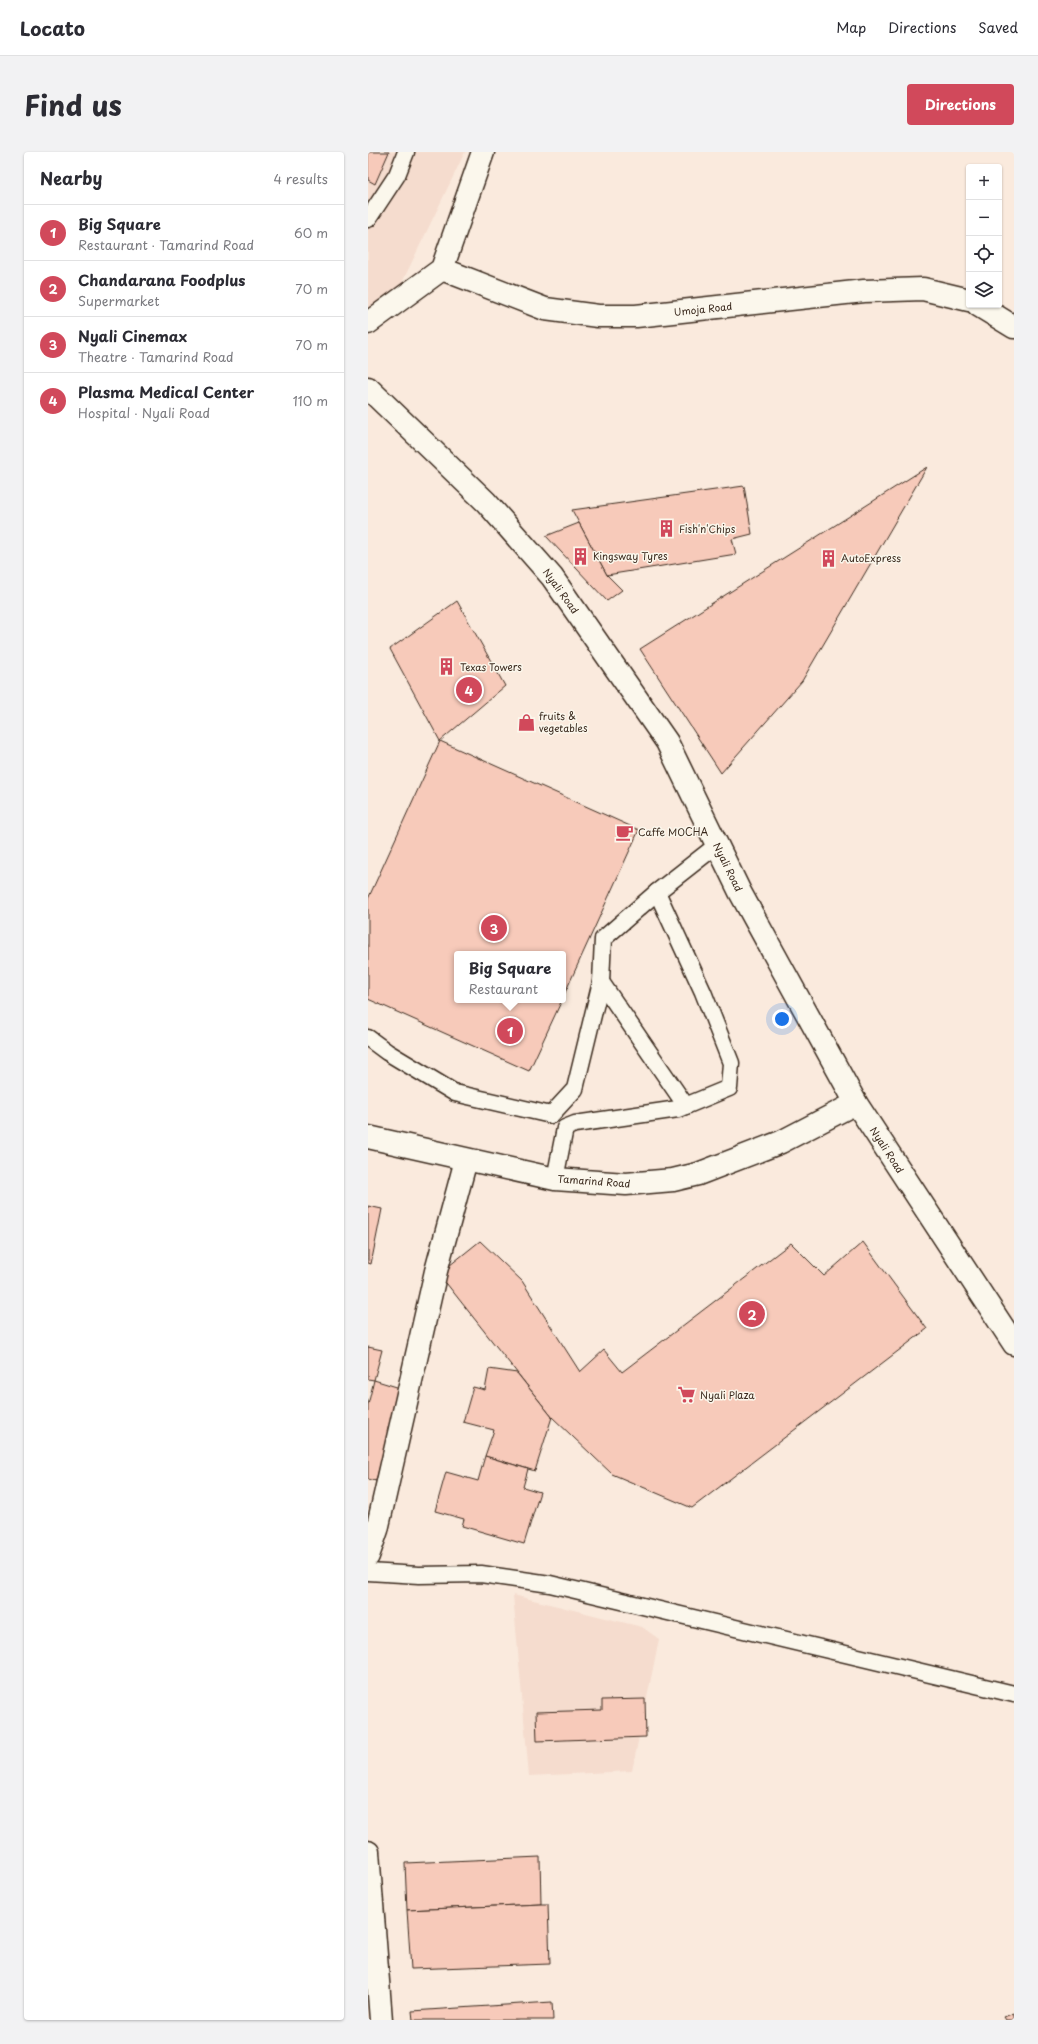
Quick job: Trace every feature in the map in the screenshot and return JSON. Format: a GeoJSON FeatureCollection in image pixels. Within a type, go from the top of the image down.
{"type":"FeatureCollection","features":[{"type":"Feature","properties":{"kind":"street"},"geometry":{"type":"LineString","coordinates":[[368,323],[442,269],[483,152]]}},
{"type":"Feature","properties":{"kind":"street","name":"Umoja Road"},"geometry":{"type":"LineString","coordinates":[[442,269],[545,309],[598,316],[636,316],[864,291],[923,289],[966,299]]}},
{"type":"Feature","properties":{"kind":"street"},"geometry":{"type":"LineString","coordinates":[[983,308],[1014,326]]}},
{"type":"Feature","properties":{"kind":"street","name":"Nyali Road"},"geometry":{"type":"LineString","coordinates":[[368,388],[486,502],[552,578],[667,742],[740,892],[856,1102],[1014,1344]]}},
{"type":"Feature","properties":{"kind":"street","name":"Tamarind Road"},"geometry":{"type":"LineString","coordinates":[[368,1137],[555,1179],[626,1184],[673,1180],[698,1174],[782,1142],[856,1102]]}},
{"type":"Feature","properties":{"kind":"street"},"geometry":{"type":"LineString","coordinates":[[368,1556],[372,1529],[436,1271],[466,1160]]}},
{"type":"Feature","properties":{"kind":"street"},"geometry":{"type":"LineString","coordinates":[[368,1852],[381,2020]]}},
{"type":"Feature","properties":{"kind":"lane"},"geometry":{"type":"LineString","coordinates":[[368,219],[397,175],[406,152]]}},
{"type":"Feature","properties":{"kind":"lane"},"geometry":{"type":"LineString","coordinates":[[551,1115],[576,1089],[601,982],[603,939],[657,892],[717,845]]}},
{"type":"Feature","properties":{"kind":"lane"},"geometry":{"type":"LineString","coordinates":[[565,1128],[576,1124],[678,1109],[729,1088],[731,1063],[703,992],[657,892]]}},
{"type":"Feature","properties":{"kind":"lane"},"geometry":{"type":"LineString","coordinates":[[601,982],[686,1106]]}},
{"type":"Feature","properties":{"kind":"lane"},"geometry":{"type":"LineString","coordinates":[[368,1038],[387,1052],[455,1093],[551,1115],[565,1128]]}},
{"type":"Feature","properties":{"kind":"lane"},"geometry":{"type":"LineString","coordinates":[[555,1179],[565,1128]]}},
{"type":"Feature","properties":{"kind":"lane"},"geometry":{"type":"LineString","coordinates":[[368,1572],[419,1575],[481,1574],[550,1584],[1014,1694]]}},
{"type":"Feature","properties":{"kind":"shaded area"},"geometry":{"type":"Polygon","coordinates":[[[368,152],[465,152],[395,297],[368,307],[368,152]]]}},
{"type":"Feature","properties":{"kind":"shaded area"},"geometry":{"type":"Polygon","coordinates":[[[513,1595],[642,1627],[659,1639],[632,1771],[529,1776],[513,1595]]]}},
{"type":"Feature","properties":{"kind":"building"},"geometry":{"type":"Polygon","coordinates":[[[368,152],[389,152],[375,184],[368,180],[368,152]]]}},
{"type":"Feature","properties":{"kind":"building","name":"AutoExpress"},"geometry":{"type":"Polygon","coordinates":[[[927,467],[802,681],[721,773],[640,649],[927,467]]]}},
{"type":"Feature","properties":{"kind":"building","name":"Fish'n'Chips"},"geometry":{"type":"Polygon","coordinates":[[[744,486],[752,534],[732,539],[736,554],[607,575],[572,510],[744,486]]]}},
{"type":"Feature","properties":{"kind":"building","name":"Kingsway Tyres"},"geometry":{"type":"Polygon","coordinates":[[[579,523],[607,575],[622,590],[607,601],[546,536],[579,523]]]}},
{"type":"Feature","properties":{"kind":"building","name":"Texas Towers"},"geometry":{"type":"Polygon","coordinates":[[[457,601],[505,686],[440,741],[390,649],[457,601]]]}},
{"type":"Feature","properties":{"kind":"building"},"geometry":{"type":"Polygon","coordinates":[[[440,741],[639,830],[566,990],[566,951],[454,951],[454,1003],[561,1003],[529,1071],[368,999],[368,899],[440,741]]]}},
{"type":"Feature","properties":{"kind":"building"},"geometry":{"type":"Polygon","coordinates":[[[368,1206],[382,1209],[371,1264],[368,1263],[368,1206]]]}},
{"type":"Feature","properties":{"kind":"building","name":"Nyali Plaza"},"geometry":{"type":"Polygon","coordinates":[[[480,1241],[522,1281],[580,1372],[604,1350],[622,1372],[791,1243],[824,1276],[863,1242],[927,1329],[692,1508],[612,1474],[552,1417],[439,1274],[480,1241]]]}},
{"type":"Feature","properties":{"kind":"building"},"geometry":{"type":"Polygon","coordinates":[[[368,1347],[382,1350],[374,1380],[368,1379],[368,1347]]]}},
{"type":"Feature","properties":{"kind":"building"},"geometry":{"type":"Polygon","coordinates":[[[489,1369],[517,1373],[552,1417],[535,1471],[485,1456],[494,1430],[463,1422],[473,1387],[485,1390],[489,1369]]]}},
{"type":"Feature","properties":{"kind":"building"},"geometry":{"type":"Polygon","coordinates":[[[374,1380],[400,1388],[376,1481],[368,1479],[368,1405],[374,1380]]]}},
{"type":"Feature","properties":{"kind":"building"},"geometry":{"type":"Polygon","coordinates":[[[485,1456],[528,1469],[523,1487],[540,1492],[524,1544],[462,1526],[464,1519],[435,1511],[446,1472],[478,1481],[485,1456]]]}},
{"type":"Feature","properties":{"kind":"building"},"geometry":{"type":"Polygon","coordinates":[[[645,1699],[646,1737],[537,1741],[536,1712],[602,1710],[602,1700],[645,1699]]]}},
{"type":"Feature","properties":{"kind":"building"},"geometry":{"type":"Polygon","coordinates":[[[540,1857],[541,1904],[407,1910],[405,1863],[540,1857]]]}},
{"type":"Feature","properties":{"kind":"building"},"geometry":{"type":"Polygon","coordinates":[[[548,1904],[550,1964],[411,1969],[407,1910],[548,1904]]]}},
{"type":"Feature","properties":{"kind":"building"},"geometry":{"type":"Polygon","coordinates":[[[552,2002],[553,2020],[413,2020],[412,2011],[552,2002]]]}},
{"type":"Feature","properties":{"kind":"building"},"geometry":{"type":"Polygon","coordinates":[[[1014,2013],[1014,2020],[1006,2020],[1004,2017],[1014,2013]]]}},
{"type":"Feature","properties":{"kind":"place","name":"Fish'n'Chips"},"geometry":{"type":"Point","coordinates":[666,529]}},
{"type":"Feature","properties":{"kind":"place","name":"Kingsway Tyres"},"geometry":{"type":"Point","coordinates":[580,556]}},
{"type":"Feature","properties":{"kind":"place","name":"AutoExpress"},"geometry":{"type":"Point","coordinates":[828,558]}},
{"type":"Feature","properties":{"kind":"place","name":"Texas Towers"},"geometry":{"type":"Point","coordinates":[447,667]}},
{"type":"Feature","properties":{"kind":"place","name":"Plasma Medical Center"},"geometry":{"type":"Point","coordinates":[469,690]}},
{"type":"Feature","properties":{"kind":"place","name":"fruits & vegetables"},"geometry":{"type":"Point","coordinates":[526,722]}},
{"type":"Feature","properties":{"kind":"place","name":"Caffe MOCHA"},"geometry":{"type":"Point","coordinates":[625,832]}},
{"type":"Feature","properties":{"kind":"place","name":"Nyali Cinemax"},"geometry":{"type":"Point","coordinates":[494,928]}},
{"type":"Feature","properties":{"kind":"place","name":"Big Square"},"geometry":{"type":"Point","coordinates":[510,1031]}},
{"type":"Feature","properties":{"kind":"place","name":"Chandarana Foodplus"},"geometry":{"type":"Point","coordinates":[752,1314]}},
{"type":"Feature","properties":{"kind":"place","name":"Nyali Plaza"},"geometry":{"type":"Point","coordinates":[687,1395]}}]}
